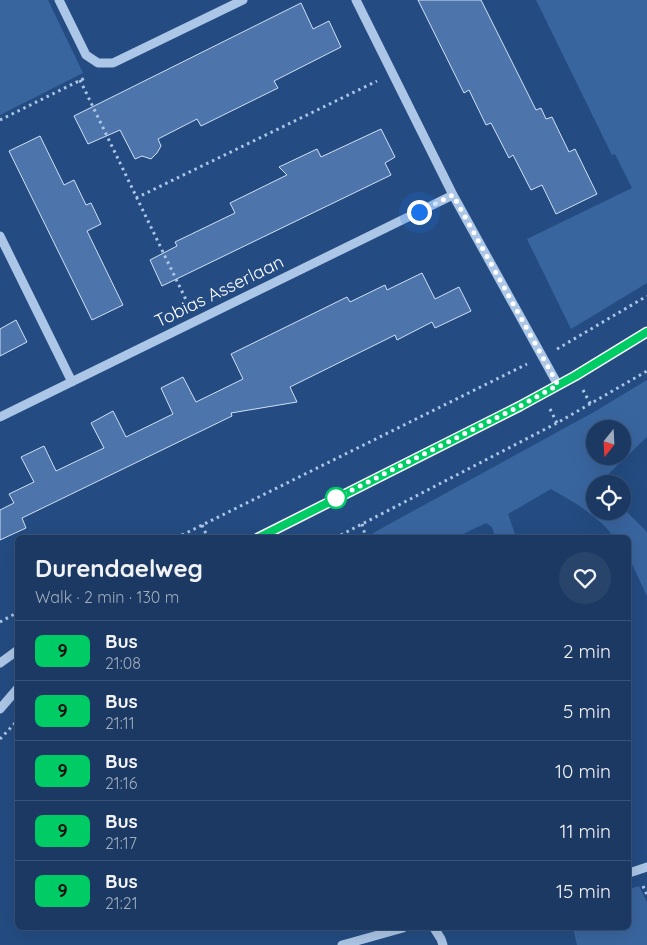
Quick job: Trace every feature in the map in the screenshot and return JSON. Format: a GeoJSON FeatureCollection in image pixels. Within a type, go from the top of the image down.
{"type":"FeatureCollection","features":[{"type":"Feature","properties":{"kind":"street"},"geometry":{"type":"LineString","coordinates":[[59,0],[86,54],[98,63],[113,63],[243,0]]}},
{"type":"Feature","properties":{"kind":"street"},"geometry":{"type":"LineString","coordinates":[[356,0],[453,195],[558,385]]}},
{"type":"Feature","properties":{"kind":"street","name":"Tobias Asserlaan"},"geometry":{"type":"LineString","coordinates":[[0,417],[453,195]]}},
{"type":"Feature","properties":{"kind":"street"},"geometry":{"type":"LineString","coordinates":[[0,236],[72,382]]}},
{"type":"Feature","properties":{"kind":"street"},"geometry":{"type":"LineString","coordinates":[[264,535],[520,406],[647,332]]}},
{"type":"Feature","properties":{"kind":"street"},"geometry":{"type":"LineString","coordinates":[[0,663],[15,652]]}},
{"type":"Feature","properties":{"kind":"street"},"geometry":{"type":"LineString","coordinates":[[0,709],[15,692]]}},
{"type":"Feature","properties":{"kind":"street"},"geometry":{"type":"LineString","coordinates":[[631,871],[647,867]]}},
{"type":"Feature","properties":{"kind":"street"},"geometry":{"type":"LineString","coordinates":[[342,945],[396,930]]}},
{"type":"Feature","properties":{"kind":"street"},"geometry":{"type":"LineString","coordinates":[[435,930],[442,939],[443,945]]}},
{"type":"Feature","properties":{"kind":"path"},"geometry":{"type":"LineString","coordinates":[[0,120],[92,74],[98,63]]}},
{"type":"Feature","properties":{"kind":"path"},"geometry":{"type":"LineString","coordinates":[[136,198],[392,74]]}},
{"type":"Feature","properties":{"kind":"path"},"geometry":{"type":"LineString","coordinates":[[80,80],[196,320]]}},
{"type":"Feature","properties":{"kind":"path"},"geometry":{"type":"LineString","coordinates":[[182,535],[558,348],[647,296]]}},
{"type":"Feature","properties":{"kind":"path"},"geometry":{"type":"LineString","coordinates":[[341,535],[557,423],[647,371]]}},
{"type":"Feature","properties":{"kind":"path"},"geometry":{"type":"LineString","coordinates":[[362,524],[365,535]]}},
{"type":"Feature","properties":{"kind":"path"},"geometry":{"type":"LineString","coordinates":[[202,525],[207,535]]}},
{"type":"Feature","properties":{"kind":"path"},"geometry":{"type":"LineString","coordinates":[[0,622],[15,614]]}},
{"type":"Feature","properties":{"kind":"path"},"geometry":{"type":"LineString","coordinates":[[0,739],[15,723]]}},
{"type":"Feature","properties":{"kind":"shaded area"},"geometry":{"type":"Polygon","coordinates":[[[0,0],[48,0],[83,73],[0,115],[0,0]]]}},
{"type":"Feature","properties":{"kind":"shaded area"},"geometry":{"type":"Polygon","coordinates":[[[536,0],[647,0],[647,283],[571,329],[527,239],[632,188],[615,154],[612,155],[536,0]]]}},
{"type":"Feature","properties":{"kind":"shaded area"},"geometry":{"type":"Polygon","coordinates":[[[647,380],[647,437],[631,452],[631,420],[586,420],[586,465],[618,465],[607,475],[586,475],[586,511],[551,489],[508,514],[515,535],[494,535],[492,527],[486,523],[461,535],[374,535],[373,533],[594,412],[647,380]]]}},
{"type":"Feature","properties":{"kind":"shaded area"},"geometry":{"type":"Polygon","coordinates":[[[631,516],[647,533],[647,596],[631,562],[631,535],[612,535],[598,520],[631,520],[631,516]]]}},
{"type":"Feature","properties":{"kind":"shaded area"},"geometry":{"type":"Polygon","coordinates":[[[639,886],[647,902],[647,945],[577,945],[573,930],[631,930],[631,888],[639,886]]]}},
{"type":"Feature","properties":{"kind":"building"},"geometry":{"type":"Polygon","coordinates":[[[418,0],[481,0],[536,110],[541,108],[546,119],[552,117],[569,152],[575,149],[597,194],[556,214],[542,185],[531,190],[513,155],[509,158],[491,123],[486,125],[469,90],[464,93],[418,0]]]}},
{"type":"Feature","properties":{"kind":"building"},"geometry":{"type":"Polygon","coordinates":[[[301,3],[313,29],[329,21],[341,47],[274,81],[278,88],[201,126],[197,119],[158,139],[161,146],[151,159],[142,156],[135,159],[120,130],[88,144],[74,116],[301,3]]]}},
{"type":"Feature","properties":{"kind":"building"},"geometry":{"type":"Polygon","coordinates":[[[381,129],[395,157],[385,163],[391,175],[162,286],[150,260],[177,246],[175,242],[235,213],[230,203],[287,175],[279,167],[317,149],[321,157],[381,129]]]}},
{"type":"Feature","properties":{"kind":"building"},"geometry":{"type":"Polygon","coordinates":[[[40,136],[64,185],[74,180],[86,205],[91,203],[101,224],[87,231],[123,305],[92,320],[9,151],[40,136]]]}},
{"type":"Feature","properties":{"kind":"building"},"geometry":{"type":"Polygon","coordinates":[[[422,273],[435,299],[459,287],[471,311],[435,328],[432,322],[397,340],[395,335],[290,387],[297,402],[231,413],[232,416],[22,518],[26,528],[0,540],[0,510],[14,503],[9,494],[34,482],[21,457],[44,446],[56,471],[104,448],[91,423],[113,411],[126,437],[173,414],[161,388],[183,377],[196,402],[243,379],[231,354],[347,297],[350,302],[385,285],[387,290],[422,273]]]}},
{"type":"Feature","properties":{"kind":"building"},"geometry":{"type":"Polygon","coordinates":[[[16,320],[27,342],[0,356],[0,329],[16,320]]]}},
{"type":"Feature","properties":{"kind":"bus line","name":"9"},"geometry":{"type":"LineString","coordinates":[[264,535],[520,406],[575,376],[647,332]]}},
{"type":"Feature","properties":{"kind":"route"},"geometry":{"type":"LineString","coordinates":[[336,498],[558,385],[453,195],[419,212]]}}]}
